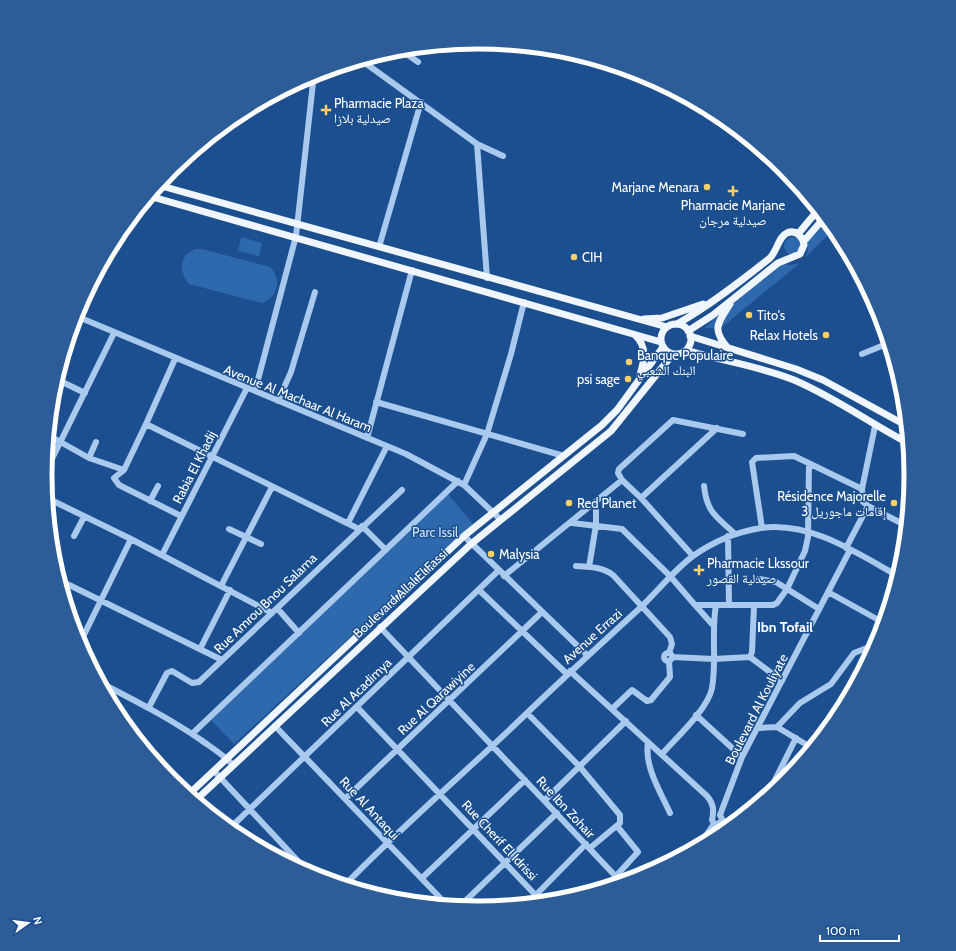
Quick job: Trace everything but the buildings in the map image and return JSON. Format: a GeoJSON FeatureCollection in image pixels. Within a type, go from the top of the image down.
{"type":"FeatureCollection","features":[{"type":"Feature","properties":{"kind":"main road"},"geometry":{"type":"LineString","coordinates":[[164,187],[486,278],[667,327],[677,324],[694,314],[772,256],[786,233],[798,234],[804,241]]}},
{"type":"Feature","properties":{"kind":"main road"},"geometry":{"type":"LineString","coordinates":[[155,197],[296,236],[635,335],[662,345],[674,354],[686,350],[792,380],[815,390],[875,426],[903,441]]}},
{"type":"Feature","properties":{"kind":"main road"},"geometry":{"type":"LineString","coordinates":[[798,234],[815,214]]}},
{"type":"Feature","properties":{"kind":"main road"},"geometry":{"type":"LineString","coordinates":[[689,334],[778,263],[802,252],[804,241],[820,222]]}},
{"type":"Feature","properties":{"kind":"main road"},"geometry":{"type":"LineString","coordinates":[[779,245],[783,254],[792,257]]}},
{"type":"Feature","properties":{"kind":"main road"},"geometry":{"type":"LineString","coordinates":[[634,319],[662,318],[681,313],[719,296]]}},
{"type":"Feature","properties":{"kind":"main road"},"geometry":{"type":"LineString","coordinates":[[728,348],[718,337],[717,329],[734,297]]}},
{"type":"Feature","properties":{"kind":"main road"},"geometry":{"type":"LineString","coordinates":[[677,324],[685,328],[689,334],[690,344],[686,350]]}},
{"type":"Feature","properties":{"kind":"main road"},"geometry":{"type":"LineString","coordinates":[[662,345],[662,333],[667,327]]}},
{"type":"Feature","properties":{"kind":"main road"},"geometry":{"type":"LineString","coordinates":[[689,334],[728,348],[796,368],[823,380],[901,423]]}},
{"type":"Feature","properties":{"kind":"main road"},"geometry":{"type":"LineString","coordinates":[[635,335],[642,343],[644,353],[638,383]]}},
{"type":"Feature","properties":{"kind":"main road","name":"Boulevard Allal El Fassi"},"geometry":{"type":"LineString","coordinates":[[192,791],[464,536],[607,420],[617,410],[638,383],[662,345]]}},
{"type":"Feature","properties":{"kind":"main road","name":"Boulevard Allal El Fassi"},"geometry":{"type":"LineString","coordinates":[[199,798],[380,627],[471,544],[500,519],[611,431],[674,354]]}},
{"type":"Feature","properties":{"kind":"street"},"geometry":{"type":"LineString","coordinates":[[408,55],[418,62]]}},
{"type":"Feature","properties":{"kind":"street"},"geometry":{"type":"LineString","coordinates":[[368,64],[477,144],[503,156]]}},
{"type":"Feature","properties":{"kind":"street"},"geometry":{"type":"LineString","coordinates":[[255,391],[296,236],[313,82]]}},
{"type":"Feature","properties":{"kind":"street"},"geometry":{"type":"LineString","coordinates":[[379,247],[421,102]]}},
{"type":"Feature","properties":{"kind":"street"},"geometry":{"type":"LineString","coordinates":[[477,144],[486,278]]}},
{"type":"Feature","properties":{"kind":"street"},"geometry":{"type":"LineString","coordinates":[[367,438],[412,270]]}},
{"type":"Feature","properties":{"kind":"street"},"geometry":{"type":"LineString","coordinates":[[278,401],[291,372],[315,292]]}},
{"type":"Feature","properties":{"kind":"street"},"geometry":{"type":"LineString","coordinates":[[464,485],[487,434],[511,354],[524,302]]}},
{"type":"Feature","properties":{"kind":"street","name":"Avenue Al Machaar Al Haram"},"geometry":{"type":"LineString","coordinates":[[82,318],[175,359],[387,446],[436,468],[464,485],[500,519]]}},
{"type":"Feature","properties":{"kind":"street"},"geometry":{"type":"LineString","coordinates":[[52,459],[114,333]]}},
{"type":"Feature","properties":{"kind":"street"},"geometry":{"type":"LineString","coordinates":[[862,354],[884,345]]}},
{"type":"Feature","properties":{"kind":"street"},"geometry":{"type":"LineString","coordinates":[[175,359],[124,470],[114,478],[116,483],[181,516]]}},
{"type":"Feature","properties":{"kind":"street"},"geometry":{"type":"LineString","coordinates":[[62,382],[85,393]]}},
{"type":"Feature","properties":{"kind":"street","name":"Rabia El Khadij"},"geometry":{"type":"LineString","coordinates":[[162,555],[247,388]]}},
{"type":"Feature","properties":{"kind":"street"},"geometry":{"type":"LineString","coordinates":[[376,402],[564,456]]}},
{"type":"Feature","properties":{"kind":"street"},"geometry":{"type":"LineString","coordinates":[[693,556],[641,498],[622,480],[618,474],[619,469],[669,422],[677,420],[743,434]]}},
{"type":"Feature","properties":{"kind":"street"},"geometry":{"type":"LineString","coordinates":[[146,424],[272,487],[361,528],[386,550]]}},
{"type":"Feature","properties":{"kind":"street"},"geometry":{"type":"LineString","coordinates":[[875,426],[862,489],[863,502],[902,524]]}},
{"type":"Feature","properties":{"kind":"street"},"geometry":{"type":"LineString","coordinates":[[641,498],[717,428]]}},
{"type":"Feature","properties":{"kind":"street"},"geometry":{"type":"LineString","coordinates":[[53,438],[89,458],[124,470]]}},
{"type":"Feature","properties":{"kind":"street"},"geometry":{"type":"LineString","coordinates":[[89,458],[96,442]]}},
{"type":"Feature","properties":{"kind":"street"},"geometry":{"type":"LineString","coordinates":[[348,523],[387,446]]}},
{"type":"Feature","properties":{"kind":"street"},"geometry":{"type":"LineString","coordinates":[[762,528],[752,462],[754,459],[790,456],[862,489]]}},
{"type":"Feature","properties":{"kind":"street"},"geometry":{"type":"LineString","coordinates":[[695,605],[754,606],[775,604],[787,589],[805,551],[808,531],[808,464]]}},
{"type":"Feature","properties":{"kind":"street"},"geometry":{"type":"LineString","coordinates":[[504,576],[572,523],[622,480]]}},
{"type":"Feature","properties":{"kind":"street"},"geometry":{"type":"LineString","coordinates":[[192,734],[458,481]]}},
{"type":"Feature","properties":{"kind":"street"},"geometry":{"type":"LineString","coordinates":[[150,501],[158,486]]}},
{"type":"Feature","properties":{"kind":"street"},"geometry":{"type":"LineString","coordinates":[[704,486],[706,499],[711,511],[735,534]]}},
{"type":"Feature","properties":{"kind":"street"},"geometry":{"type":"LineString","coordinates":[[221,586],[272,487]]}},
{"type":"Feature","properties":{"kind":"street","name":"Rue Amrou Bnou Salama"},"geometry":{"type":"LineString","coordinates":[[149,707],[164,676],[170,671],[196,684],[402,490]]}},
{"type":"Feature","properties":{"kind":"street"},"geometry":{"type":"LineString","coordinates":[[52,501],[131,539],[221,586],[275,611],[299,633]]}},
{"type":"Feature","properties":{"kind":"street"},"geometry":{"type":"LineString","coordinates":[[589,567],[596,525],[596,503]]}},
{"type":"Feature","properties":{"kind":"street","name":"Boulevard Al Kouliyate"},"geometry":{"type":"LineString","coordinates":[[717,815],[742,757],[828,592],[868,506]]}},
{"type":"Feature","properties":{"kind":"street"},"geometry":{"type":"LineString","coordinates":[[74,536],[84,517]]}},
{"type":"Feature","properties":{"kind":"street"},"geometry":{"type":"LineString","coordinates":[[572,523],[617,528],[626,532],[670,576],[712,624]]}},
{"type":"Feature","properties":{"kind":"street","name":"Avenue Errazi"},"geometry":{"type":"LineString","coordinates":[[349,881],[387,843],[527,713],[568,672],[641,606],[670,576],[693,556],[728,536],[762,528],[789,528],[808,531],[848,549],[893,573]]}},
{"type":"Feature","properties":{"kind":"street"},"geometry":{"type":"LineString","coordinates":[[230,529],[261,544]]}},
{"type":"Feature","properties":{"kind":"street"},"geometry":{"type":"LineString","coordinates":[[464,536],[498,571],[587,655]]}},
{"type":"Feature","properties":{"kind":"street"},"geometry":{"type":"LineString","coordinates":[[728,536],[730,605]]}},
{"type":"Feature","properties":{"kind":"street"},"geometry":{"type":"LineString","coordinates":[[83,637],[131,539]]}},
{"type":"Feature","properties":{"kind":"street"},"geometry":{"type":"LineString","coordinates":[[576,566],[607,571],[670,637],[672,644],[670,657],[670,677],[652,700],[647,701],[632,690],[612,709]]}},
{"type":"Feature","properties":{"kind":"street","name":"Rue Al Acadimya"},"geometry":{"type":"LineString","coordinates":[[233,825],[498,571]]}},
{"type":"Feature","properties":{"kind":"street"},"geometry":{"type":"LineString","coordinates":[[759,579],[772,580],[819,609]]}},
{"type":"Feature","properties":{"kind":"street"},"geometry":{"type":"LineString","coordinates":[[65,583],[222,660]]}},
{"type":"Feature","properties":{"kind":"street"},"geometry":{"type":"LineString","coordinates":[[200,649],[230,590]]}},
{"type":"Feature","properties":{"kind":"street"},"geometry":{"type":"LineString","coordinates":[[479,590],[568,672],[626,721],[710,800],[717,815],[722,819],[721,822],[723,824]]}},
{"type":"Feature","properties":{"kind":"street"},"geometry":{"type":"LineString","coordinates":[[828,592],[879,620]]}},
{"type":"Feature","properties":{"kind":"street"},"geometry":{"type":"LineString","coordinates":[[662,754],[696,715],[707,699],[712,688],[714,659],[712,624],[716,605]]}},
{"type":"Feature","properties":{"kind":"street"},"geometry":{"type":"LineString","coordinates":[[750,657],[752,652],[754,606]]}},
{"type":"Feature","properties":{"kind":"street","name":"Rue Al Qarawiyine"},"geometry":{"type":"LineString","coordinates":[[346,798],[542,612]]}},
{"type":"Feature","properties":{"kind":"street","name":"Rue Ibn Zohair"},"geometry":{"type":"LineString","coordinates":[[380,627],[545,800],[617,878]]}},
{"type":"Feature","properties":{"kind":"street"},"geometry":{"type":"LineString","coordinates":[[777,727],[800,703],[831,684],[854,653],[868,647]]}},
{"type":"Feature","properties":{"kind":"street"},"geometry":{"type":"LineString","coordinates":[[670,657],[714,659],[750,657],[782,681]]}},
{"type":"Feature","properties":{"kind":"street"},"geometry":{"type":"LineString","coordinates":[[107,686],[149,707],[192,734],[226,758],[233,765]]}},
{"type":"Feature","properties":{"kind":"street","name":"Rue Cherif El Idrissi"},"geometry":{"type":"LineString","coordinates":[[357,706],[474,828],[536,896]]}},
{"type":"Feature","properties":{"kind":"street"},"geometry":{"type":"LineString","coordinates":[[527,713],[580,767],[620,815],[621,821],[617,826],[588,846],[536,896]]}},
{"type":"Feature","properties":{"kind":"street"},"geometry":{"type":"LineString","coordinates":[[696,715],[742,757]]}},
{"type":"Feature","properties":{"kind":"street"},"geometry":{"type":"LineString","coordinates":[[545,800],[626,721]]}},
{"type":"Feature","properties":{"kind":"street","name":"Rue Al Antaqui"},"geometry":{"type":"LineString","coordinates":[[275,726],[346,798],[443,900]]}},
{"type":"Feature","properties":{"kind":"street"},"geometry":{"type":"LineString","coordinates":[[758,728],[777,727],[808,745]]}},
{"type":"Feature","properties":{"kind":"street"},"geometry":{"type":"LineString","coordinates":[[774,783],[796,738]]}},
{"type":"Feature","properties":{"kind":"street"},"geometry":{"type":"LineString","coordinates":[[648,742],[646,751],[648,762],[670,813]]}},
{"type":"Feature","properties":{"kind":"street"},"geometry":{"type":"LineString","coordinates":[[214,771],[300,863]]}},
{"type":"Feature","properties":{"kind":"street"},"geometry":{"type":"LineString","coordinates":[[422,878],[525,780]]}},
{"type":"Feature","properties":{"kind":"street"},"geometry":{"type":"LineString","coordinates":[[464,901],[557,813]]}},
{"type":"Feature","properties":{"kind":"street"},"geometry":{"type":"LineString","coordinates":[[714,824],[712,818],[717,815]]}},
{"type":"Feature","properties":{"kind":"street"},"geometry":{"type":"LineString","coordinates":[[706,836],[714,824],[721,822]]}},
{"type":"Feature","properties":{"kind":"street"},"geometry":{"type":"LineString","coordinates":[[617,826],[638,852],[622,877]]}},
{"type":"Feature","properties":{"kind":"green space"},"geometry":{"type":"Polygon","coordinates":[[[822,224],[829,234],[806,257],[808,250],[807,240],[822,224]]]}},
{"type":"Feature","properties":{"kind":"green space"},"geometry":{"type":"Polygon","coordinates":[[[241,237],[262,243],[259,256],[238,251],[241,237]]]}},
{"type":"Feature","properties":{"kind":"green space"},"geometry":{"type":"Polygon","coordinates":[[[793,237],[799,240],[802,246],[799,252],[793,255],[787,252],[784,246],[787,240],[793,237]]]}},
{"type":"Feature","properties":{"kind":"green space"},"geometry":{"type":"Polygon","coordinates":[[[196,249],[202,249],[270,267],[274,272],[277,282],[275,292],[272,297],[262,303],[189,284],[183,274],[183,259],[186,255],[196,249]]]}},
{"type":"Feature","properties":{"kind":"green space"},"geometry":{"type":"Polygon","coordinates":[[[800,263],[721,328],[704,328],[782,264],[790,265],[800,263]]]}},
{"type":"Feature","properties":{"kind":"green space","name":"Parc Issil"},"geometry":{"type":"Polygon","coordinates":[[[448,494],[473,524],[234,744],[211,720],[337,596],[448,494]]]}},
{"type":"Feature","properties":{"kind":"place","name":"Pharmacie Plaza صيدلية بلازا"},"geometry":{"type":"Point","coordinates":[326,110]}},
{"type":"Feature","properties":{"kind":"place","name":"Marjane Menara"},"geometry":{"type":"Point","coordinates":[707,187]}},
{"type":"Feature","properties":{"kind":"place","name":"Pharmacie Marjane صيدلية مرجان"},"geometry":{"type":"Point","coordinates":[733,191]}},
{"type":"Feature","properties":{"kind":"place","name":"CIH"},"geometry":{"type":"Point","coordinates":[574,257]}},
{"type":"Feature","properties":{"kind":"place","name":"Tito's"},"geometry":{"type":"Point","coordinates":[749,315]}},
{"type":"Feature","properties":{"kind":"place","name":"Relax Hotels"},"geometry":{"type":"Point","coordinates":[826,335]}},
{"type":"Feature","properties":{"kind":"place","name":"Banque Populaire البنك الشعبي"},"geometry":{"type":"Point","coordinates":[629,362]}},
{"type":"Feature","properties":{"kind":"place","name":"psi sage"},"geometry":{"type":"Point","coordinates":[628,379]}},
{"type":"Feature","properties":{"kind":"place","name":"Red Planet"},"geometry":{"type":"Point","coordinates":[569,503]}},
{"type":"Feature","properties":{"kind":"place","name":"Résidence Majorelle إقامات ماجوريل 3"},"geometry":{"type":"Point","coordinates":[894,503]}},
{"type":"Feature","properties":{"kind":"place","name":"Malysia"},"geometry":{"type":"Point","coordinates":[491,554]}},
{"type":"Feature","properties":{"kind":"place","name":"Pharmacie Lkssour صيدلية القصور"},"geometry":{"type":"Point","coordinates":[699,570]}},
{"type":"Feature","properties":{"kind":"district","name":"Ibn Tofail"},"geometry":{"type":"Point","coordinates":[785,627]}}]}
